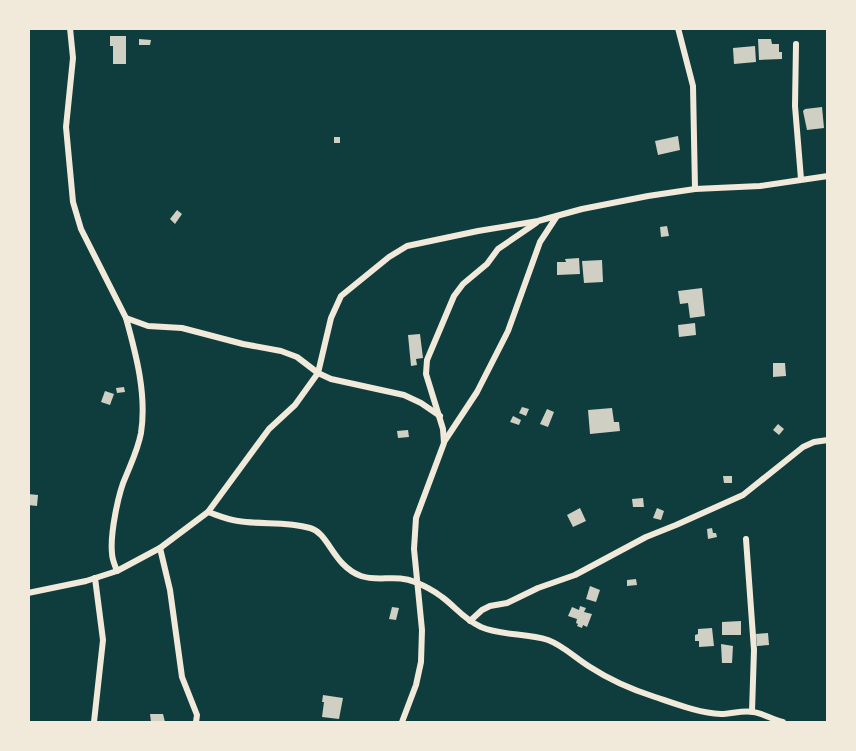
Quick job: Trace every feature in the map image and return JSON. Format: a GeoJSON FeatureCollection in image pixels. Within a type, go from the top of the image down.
{"type":"FeatureCollection","features":[{"type":"Feature","properties":{"kind":"street"},"geometry":{"type":"LineString","coordinates":[[70,28],[73,58],[66,127],[74,202],[81,229],[126,318],[135,351],[142,400],[141,431],[136,456],[125,477],[119,496],[113,537],[112,557],[117,571]]}},
{"type":"Feature","properties":{"kind":"street"},"geometry":{"type":"LineString","coordinates":[[678,28],[693,86],[695,189]]}},
{"type":"Feature","properties":{"kind":"street"},"geometry":{"type":"LineString","coordinates":[[796,44],[795,106],[801,179]]}},
{"type":"Feature","properties":{"kind":"street"},"geometry":{"type":"LineString","coordinates":[[28,593],[117,571],[160,548],[208,512],[269,429],[295,405],[318,373],[331,318],[341,296],[389,256],[407,246],[427,240],[538,221],[648,196],[695,189],[760,186],[828,176]]}},
{"type":"Feature","properties":{"kind":"street"},"geometry":{"type":"LineString","coordinates":[[402,723],[416,685],[421,662],[422,630],[414,549],[416,518],[444,443],[477,392],[503,341],[540,243],[557,215]]}},
{"type":"Feature","properties":{"kind":"street"},"geometry":{"type":"LineString","coordinates":[[444,443],[440,416],[426,374],[427,360],[454,296],[487,264],[498,249],[538,221]]}},
{"type":"Feature","properties":{"kind":"street"},"geometry":{"type":"LineString","coordinates":[[126,318],[148,326],[182,328],[281,351],[297,357],[318,373],[331,379],[404,395],[422,403],[440,416]]}},
{"type":"Feature","properties":{"kind":"street"},"geometry":{"type":"LineString","coordinates":[[470,621],[489,606],[507,603],[538,588],[575,575],[646,537],[736,498],[803,447],[814,442],[828,440]]}},
{"type":"Feature","properties":{"kind":"street"},"geometry":{"type":"LineString","coordinates":[[208,512],[238,521],[278,523],[311,528],[323,535],[329,548],[343,565],[364,578],[393,577],[412,580],[430,588],[470,621],[497,632],[546,640],[564,647],[609,678],[654,697],[722,714],[752,711],[783,723]]}},
{"type":"Feature","properties":{"kind":"street"},"geometry":{"type":"LineString","coordinates":[[746,539],[754,650],[752,711]]}},
{"type":"Feature","properties":{"kind":"street"},"geometry":{"type":"LineString","coordinates":[[160,548],[171,590],[182,677],[197,715],[196,723]]}},
{"type":"Feature","properties":{"kind":"street"},"geometry":{"type":"LineString","coordinates":[[94,723],[103,640],[95,578]]}},
{"type":"Feature","properties":{"kind":"building"},"geometry":{"type":"Polygon","coordinates":[[[110,36],[126,36],[126,64],[113,64],[113,46],[110,46],[110,36]]]}},
{"type":"Feature","properties":{"kind":"building"},"geometry":{"type":"Polygon","coordinates":[[[139,39],[151,40],[150,45],[139,45],[139,39]]]}},
{"type":"Feature","properties":{"kind":"building"},"geometry":{"type":"Polygon","coordinates":[[[758,39],[771,39],[772,44],[779,44],[782,59],[759,60],[758,39]]]}},
{"type":"Feature","properties":{"kind":"building"},"geometry":{"type":"Polygon","coordinates":[[[755,46],[756,62],[734,64],[733,48],[755,46]]]}},
{"type":"Feature","properties":{"kind":"building"},"geometry":{"type":"Polygon","coordinates":[[[822,107],[824,128],[807,130],[803,111],[822,107]]]}},
{"type":"Feature","properties":{"kind":"building"},"geometry":{"type":"Polygon","coordinates":[[[678,136],[680,150],[658,155],[655,141],[678,136]]]}},
{"type":"Feature","properties":{"kind":"building"},"geometry":{"type":"Polygon","coordinates":[[[334,137],[340,137],[340,143],[334,143],[334,137]]]}},
{"type":"Feature","properties":{"kind":"building"},"geometry":{"type":"Polygon","coordinates":[[[177,210],[182,214],[175,224],[170,219],[177,210]]]}},
{"type":"Feature","properties":{"kind":"building"},"geometry":{"type":"Polygon","coordinates":[[[667,226],[669,236],[661,237],[660,227],[667,226]]]}},
{"type":"Feature","properties":{"kind":"building"},"geometry":{"type":"Polygon","coordinates":[[[579,258],[580,274],[557,275],[557,262],[579,258]]]}},
{"type":"Feature","properties":{"kind":"building"},"geometry":{"type":"Polygon","coordinates":[[[602,260],[603,282],[584,283],[582,261],[602,260]]]}},
{"type":"Feature","properties":{"kind":"building"},"geometry":{"type":"Polygon","coordinates":[[[702,288],[705,316],[690,318],[688,303],[680,304],[678,291],[702,288]]]}},
{"type":"Feature","properties":{"kind":"building"},"geometry":{"type":"Polygon","coordinates":[[[695,323],[696,335],[679,337],[678,325],[695,323]]]}},
{"type":"Feature","properties":{"kind":"building"},"geometry":{"type":"Polygon","coordinates":[[[420,334],[423,358],[416,359],[417,365],[411,366],[408,335],[420,334]]]}},
{"type":"Feature","properties":{"kind":"building"},"geometry":{"type":"Polygon","coordinates":[[[773,363],[785,363],[786,376],[773,377],[773,363]]]}},
{"type":"Feature","properties":{"kind":"building"},"geometry":{"type":"Polygon","coordinates":[[[124,387],[125,392],[117,393],[116,388],[124,387]]]}},
{"type":"Feature","properties":{"kind":"building"},"geometry":{"type":"Polygon","coordinates":[[[105,391],[114,394],[110,405],[101,402],[105,391]]]}},
{"type":"Feature","properties":{"kind":"building"},"geometry":{"type":"Polygon","coordinates":[[[522,407],[529,409],[526,416],[519,413],[522,407]]]}},
{"type":"Feature","properties":{"kind":"building"},"geometry":{"type":"Polygon","coordinates":[[[612,408],[614,422],[619,422],[620,431],[590,434],[588,410],[612,408]]]}},
{"type":"Feature","properties":{"kind":"building"},"geometry":{"type":"Polygon","coordinates":[[[547,409],[554,412],[548,427],[540,424],[547,409]]]}},
{"type":"Feature","properties":{"kind":"building"},"geometry":{"type":"Polygon","coordinates":[[[513,416],[521,420],[519,425],[510,422],[513,416]]]}},
{"type":"Feature","properties":{"kind":"building"},"geometry":{"type":"Polygon","coordinates":[[[778,424],[784,429],[779,435],[773,430],[778,424]]]}},
{"type":"Feature","properties":{"kind":"building"},"geometry":{"type":"Polygon","coordinates":[[[408,430],[409,437],[398,438],[397,431],[408,430]]]}},
{"type":"Feature","properties":{"kind":"building"},"geometry":{"type":"Polygon","coordinates":[[[723,476],[732,476],[732,483],[724,483],[723,476]]]}},
{"type":"Feature","properties":{"kind":"building"},"geometry":{"type":"Polygon","coordinates":[[[28,494],[38,495],[37,506],[28,505],[28,494]]]}},
{"type":"Feature","properties":{"kind":"building"},"geometry":{"type":"Polygon","coordinates":[[[643,498],[644,507],[633,507],[632,499],[643,498]]]}},
{"type":"Feature","properties":{"kind":"building"},"geometry":{"type":"Polygon","coordinates":[[[580,508],[586,521],[573,527],[567,515],[580,508]]]}},
{"type":"Feature","properties":{"kind":"building"},"geometry":{"type":"Polygon","coordinates":[[[657,508],[664,511],[661,520],[653,518],[657,508]]]}},
{"type":"Feature","properties":{"kind":"building"},"geometry":{"type":"Polygon","coordinates":[[[712,528],[717,537],[708,539],[707,529],[712,528]]]}},
{"type":"Feature","properties":{"kind":"building"},"geometry":{"type":"Polygon","coordinates":[[[636,579],[637,585],[627,586],[627,580],[636,579]]]}},
{"type":"Feature","properties":{"kind":"building"},"geometry":{"type":"Polygon","coordinates":[[[590,586],[600,590],[596,602],[586,599],[590,586]]]}},
{"type":"Feature","properties":{"kind":"building"},"geometry":{"type":"Polygon","coordinates":[[[580,606],[586,608],[584,612],[592,614],[587,627],[577,626],[577,619],[568,616],[572,607],[579,610],[580,606]]]}},
{"type":"Feature","properties":{"kind":"building"},"geometry":{"type":"Polygon","coordinates":[[[392,607],[399,608],[396,620],[389,619],[392,607]]]}},
{"type":"Feature","properties":{"kind":"building"},"geometry":{"type":"Polygon","coordinates":[[[741,621],[741,635],[722,635],[722,622],[741,621]]]}},
{"type":"Feature","properties":{"kind":"building"},"geometry":{"type":"Polygon","coordinates":[[[712,628],[714,646],[699,647],[699,641],[695,641],[698,629],[712,628]]]}},
{"type":"Feature","properties":{"kind":"building"},"geometry":{"type":"Polygon","coordinates":[[[768,633],[769,645],[757,646],[756,634],[768,633]]]}},
{"type":"Feature","properties":{"kind":"building"},"geometry":{"type":"Polygon","coordinates":[[[721,644],[733,646],[732,663],[722,663],[721,644]]]}},
{"type":"Feature","properties":{"kind":"building"},"geometry":{"type":"Polygon","coordinates":[[[323,695],[343,698],[339,719],[322,717],[323,695]]]}},
{"type":"Feature","properties":{"kind":"building"},"geometry":{"type":"Polygon","coordinates":[[[150,714],[163,714],[165,722],[151,722],[150,714]]]}}]}
